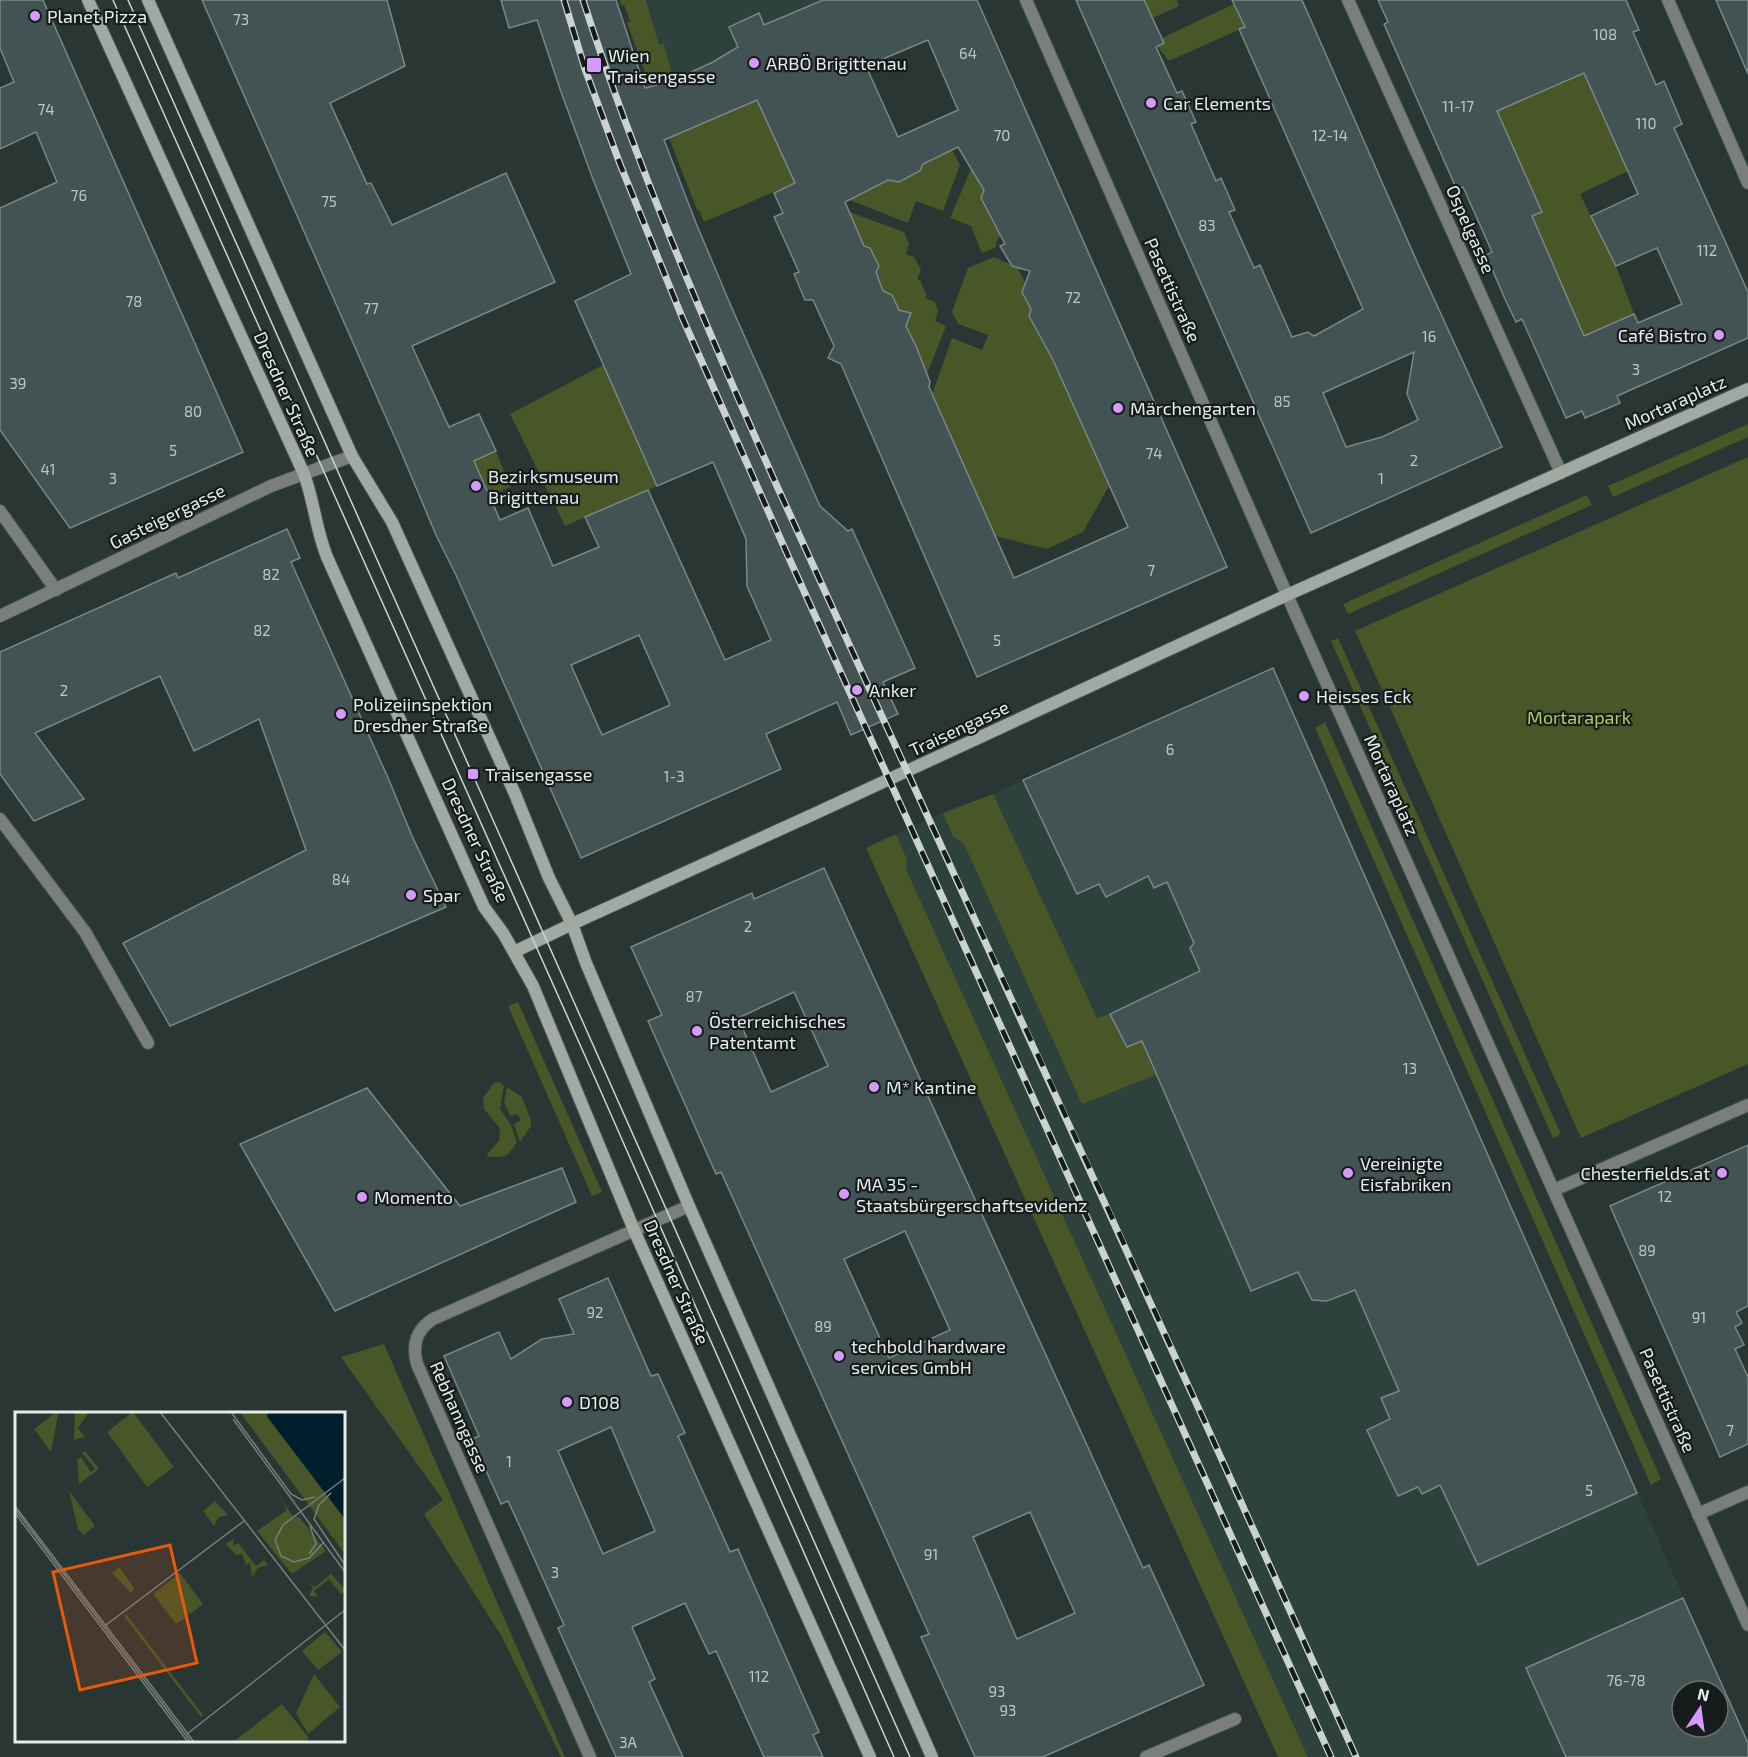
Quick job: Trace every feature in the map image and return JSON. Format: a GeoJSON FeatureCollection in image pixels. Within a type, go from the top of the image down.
{"type":"FeatureCollection","features":[{"type":"Feature","properties":{"kind":"main road","name":"Dresdner Straße"},"geometry":{"type":"LineString","coordinates":[[88,0],[304,474],[327,557],[484,907],[503,933],[533,986],[634,1230],[870,1757]]}},
{"type":"Feature","properties":{"kind":"main road","name":"Dresdner Straße"},"geometry":{"type":"LineString","coordinates":[[148,0],[352,456],[392,522],[515,794],[549,878],[572,924],[586,963],[689,1206],[932,1757]]}},
{"type":"Feature","properties":{"kind":"main road","name":"Mortaraplatz"},"geometry":{"type":"LineString","coordinates":[[1287,595],[1748,389]]}},
{"type":"Feature","properties":{"kind":"main road","name":"Traisengasse"},"geometry":{"type":"LineString","coordinates":[[514,952],[1287,595]]}},
{"type":"Feature","properties":{"kind":"street","name":"Pasettistraße"},"geometry":{"type":"LineString","coordinates":[[1026,0],[1287,595]]}},
{"type":"Feature","properties":{"kind":"street","name":"Ospelgasse"},"geometry":{"type":"LineString","coordinates":[[1348,0],[1561,473]]}},
{"type":"Feature","properties":{"kind":"street"},"geometry":{"type":"LineString","coordinates":[[1668,0],[1748,183]]}},
{"type":"Feature","properties":{"kind":"street","name":"Gasteigergasse"},"geometry":{"type":"LineString","coordinates":[[0,616],[271,486],[352,456]]}},
{"type":"Feature","properties":{"kind":"street"},"geometry":{"type":"LineString","coordinates":[[0,511],[56,590]]}},
{"type":"Feature","properties":{"kind":"street","name":"Mortaraplatz"},"geometry":{"type":"LineString","coordinates":[[1287,595],[1554,1190]]}},
{"type":"Feature","properties":{"kind":"street"},"geometry":{"type":"LineString","coordinates":[[0,819],[85,932],[148,1043]]}},
{"type":"Feature","properties":{"kind":"street"},"geometry":{"type":"LineString","coordinates":[[1554,1190],[1748,1104]]}},
{"type":"Feature","properties":{"kind":"street","name":"Pasettistraße"},"geometry":{"type":"LineString","coordinates":[[1554,1190],[1748,1625]]}},
{"type":"Feature","properties":{"kind":"street","name":"Rebhanngasse"},"geometry":{"type":"LineString","coordinates":[[590,1757],[417,1364],[414,1347],[419,1332],[432,1319],[689,1206]]}},
{"type":"Feature","properties":{"kind":"street"},"geometry":{"type":"LineString","coordinates":[[1698,1514],[1748,1492]]}},
{"type":"Feature","properties":{"kind":"street"},"geometry":{"type":"LineString","coordinates":[[1146,1757],[1235,1719]]}},
{"type":"Feature","properties":{"kind":"shaded area","name":"ARBÖ Brigittenau"},"geometry":{"type":"Polygon","coordinates":[[[646,0],[978,0],[690,129],[671,81],[674,79],[664,45],[659,45],[646,0]]]}},
{"type":"Feature","properties":{"kind":"shaded area"},"geometry":{"type":"Polygon","coordinates":[[[1273,668],[1720,1679],[1670,1679],[1670,1739],[1730,1739],[1730,1702],[1748,1743],[1748,1757],[1308,1757],[906,869],[907,859],[896,834],[993,794],[1273,668]]]}},
{"type":"Feature","properties":{"kind":"green space"},"geometry":{"type":"Polygon","coordinates":[[[620,0],[646,0],[659,45],[664,44],[674,80],[671,81],[757,100],[795,183],[704,222],[697,210],[666,130],[627,23],[630,21],[620,0]]]}},
{"type":"Feature","properties":{"kind":"green space"},"geometry":{"type":"Polygon","coordinates":[[[1136,0],[1177,0],[1179,6],[1153,18],[1145,1],[1138,4],[1136,0]]]}},
{"type":"Feature","properties":{"kind":"green space"},"geometry":{"type":"Polygon","coordinates":[[[1234,4],[1252,24],[1169,61],[1157,46],[1164,43],[1162,38],[1234,4]]]}},
{"type":"Feature","properties":{"kind":"green space"},"geometry":{"type":"Polygon","coordinates":[[[1581,66],[1628,171],[1580,194],[1616,266],[1634,314],[1584,336],[1532,216],[1542,211],[1494,104],[1581,66]]]}},
{"type":"Feature","properties":{"kind":"green space"},"geometry":{"type":"Polygon","coordinates":[[[952,150],[960,165],[943,211],[916,201],[908,223],[850,200],[888,180],[899,182],[920,172],[923,164],[952,150]]]}},
{"type":"Feature","properties":{"kind":"green space"},"geometry":{"type":"Polygon","coordinates":[[[971,169],[1006,234],[998,238],[995,248],[982,253],[971,226],[950,218],[971,169]]]}},
{"type":"Feature","properties":{"kind":"green space"},"geometry":{"type":"Polygon","coordinates":[[[844,210],[904,232],[909,244],[906,254],[914,257],[921,270],[917,279],[920,280],[927,296],[925,298],[935,302],[938,311],[935,321],[946,326],[927,374],[911,352],[917,348],[906,326],[909,320],[905,312],[899,310],[892,295],[883,291],[876,272],[879,266],[870,248],[864,246],[854,223],[849,221],[844,210]]]}},
{"type":"Feature","properties":{"kind":"green space"},"geometry":{"type":"Polygon","coordinates":[[[994,257],[1018,268],[1025,283],[1022,292],[1031,309],[1029,316],[1053,360],[1109,486],[1083,532],[1047,549],[995,536],[932,395],[952,338],[982,350],[988,335],[958,324],[952,312],[968,268],[994,257]]]}},
{"type":"Feature","properties":{"kind":"green space"},"geometry":{"type":"Polygon","coordinates":[[[603,365],[657,486],[565,526],[510,414],[603,365]]]}},
{"type":"Feature","properties":{"kind":"green space"},"geometry":{"type":"Polygon","coordinates":[[[1748,424],[1748,437],[1613,497],[1608,486],[1748,424]]]}},
{"type":"Feature","properties":{"kind":"green space"},"geometry":{"type":"Polygon","coordinates":[[[496,451],[510,487],[489,497],[474,461],[496,451]]]}},
{"type":"Feature","properties":{"kind":"green space","name":"Mortarapark"},"geometry":{"type":"Polygon","coordinates":[[[1748,457],[1748,1064],[1581,1138],[1355,631],[1748,457]]]}},
{"type":"Feature","properties":{"kind":"green space"},"geometry":{"type":"Polygon","coordinates":[[[1587,495],[1592,505],[1348,614],[1343,604],[1587,495]]]}},
{"type":"Feature","properties":{"kind":"green space"},"geometry":{"type":"Polygon","coordinates":[[[1338,638],[1561,1134],[1553,1138],[1331,641],[1338,638]]]}},
{"type":"Feature","properties":{"kind":"green space"},"geometry":{"type":"Polygon","coordinates":[[[1325,722],[1661,1479],[1651,1485],[1315,728],[1325,722]]]}},
{"type":"Feature","properties":{"kind":"green space"},"geometry":{"type":"Polygon","coordinates":[[[993,794],[1097,1018],[1110,1014],[1127,1047],[1142,1041],[1156,1075],[1082,1104],[964,844],[953,836],[943,813],[993,794]]]}},
{"type":"Feature","properties":{"kind":"green space"},"geometry":{"type":"Polygon","coordinates":[[[896,834],[907,859],[906,869],[1308,1757],[1278,1757],[866,848],[896,834]]]}},
{"type":"Feature","properties":{"kind":"green space"},"geometry":{"type":"Polygon","coordinates":[[[518,1002],[602,1192],[592,1196],[508,1006],[518,1002]]]}},
{"type":"Feature","properties":{"kind":"green space"},"geometry":{"type":"Polygon","coordinates":[[[499,1082],[504,1086],[500,1109],[511,1125],[517,1142],[506,1156],[488,1157],[487,1154],[499,1141],[500,1132],[499,1127],[484,1109],[483,1098],[494,1083],[499,1082]]]}},
{"type":"Feature","properties":{"kind":"green space"},"geometry":{"type":"Polygon","coordinates":[[[507,1087],[522,1097],[531,1120],[531,1126],[520,1142],[514,1124],[521,1120],[517,1114],[510,1116],[504,1102],[507,1087]]]}},
{"type":"Feature","properties":{"kind":"green space"},"geometry":{"type":"Polygon","coordinates":[[[384,1344],[565,1757],[561,1757],[502,1637],[424,1514],[443,1500],[341,1357],[384,1344]]]}},
{"type":"Feature","properties":{"kind":"building"},"geometry":{"type":"Polygon","coordinates":[[[0,0],[43,0],[243,452],[70,528],[0,430],[0,208],[57,182],[36,132],[0,149],[0,88],[14,82],[0,48],[0,0]]]}},
{"type":"Feature","properties":{"kind":"building"},"geometry":{"type":"Polygon","coordinates":[[[202,0],[387,0],[405,66],[330,103],[367,184],[371,183],[392,225],[506,173],[555,282],[412,346],[449,427],[479,414],[496,451],[474,461],[500,520],[528,508],[553,566],[599,547],[585,517],[648,490],[725,660],[771,640],[747,586],[746,539],[713,462],[657,486],[575,301],[631,274],[594,182],[537,20],[509,28],[501,0],[616,0],[645,88],[674,80],[713,62],[738,47],[729,27],[759,13],[764,25],[823,0],[977,0],[1227,567],[977,677],[841,364],[828,358],[834,346],[813,300],[805,300],[794,274],[799,272],[774,217],[783,213],[774,193],[795,183],[757,100],[664,140],[731,306],[820,506],[848,531],[852,529],[915,668],[883,682],[898,714],[851,735],[837,702],[766,734],[781,769],[581,858],[202,0]],[[928,40],[866,66],[898,137],[958,110],[928,40]],[[958,147],[923,164],[920,171],[899,182],[888,180],[845,202],[864,246],[870,248],[879,266],[876,272],[883,291],[892,295],[899,310],[911,313],[906,326],[930,382],[929,387],[1014,578],[1128,527],[1053,360],[1029,316],[1031,309],[1022,292],[1030,271],[1012,266],[1000,246],[1005,244],[981,198],[984,190],[958,147]],[[639,635],[571,665],[602,735],[670,705],[639,635]]]}},
{"type":"Feature","properties":{"kind":"building"},"geometry":{"type":"Polygon","coordinates":[[[1076,0],[1144,0],[1164,43],[1156,47],[1177,93],[1182,91],[1196,122],[1191,124],[1216,181],[1221,178],[1235,210],[1229,212],[1254,268],[1260,265],[1292,337],[1308,332],[1314,336],[1363,309],[1239,29],[1245,27],[1232,0],[1302,0],[1418,264],[1502,447],[1311,533],[1076,0]],[[1414,352],[1323,393],[1346,447],[1382,437],[1418,420],[1407,394],[1414,352]]]}},
{"type":"Feature","properties":{"kind":"building"},"geometry":{"type":"Polygon","coordinates":[[[1378,0],[1626,0],[1639,30],[1633,32],[1656,85],[1664,81],[1682,124],[1674,128],[1748,292],[1748,338],[1617,396],[1620,403],[1585,418],[1582,411],[1566,418],[1522,319],[1516,322],[1505,299],[1486,255],[1492,252],[1463,187],[1457,190],[1384,24],[1388,22],[1378,0]],[[1584,73],[1497,111],[1542,212],[1532,216],[1584,336],[1634,314],[1638,323],[1682,304],[1657,248],[1616,266],[1591,216],[1638,194],[1584,73]]]}},
{"type":"Feature","properties":{"kind":"building"},"geometry":{"type":"Polygon","coordinates":[[[1716,0],[1748,0],[1748,74],[1716,0]]]}},
{"type":"Feature","properties":{"kind":"building"},"geometry":{"type":"Polygon","coordinates":[[[287,529],[300,558],[291,562],[412,836],[446,907],[170,1026],[123,943],[306,850],[259,719],[194,751],[160,676],[35,733],[84,799],[34,821],[0,774],[0,652],[176,573],[178,578],[287,529]]]}},
{"type":"Feature","properties":{"kind":"building","name":"Vereinigte Eisfabriken"},"geometry":{"type":"Polygon","coordinates":[[[1273,668],[1637,1493],[1478,1565],[1440,1485],[1422,1494],[1418,1487],[1398,1496],[1367,1430],[1390,1419],[1381,1398],[1399,1391],[1355,1290],[1327,1301],[1312,1300],[1298,1272],[1251,1291],[1142,1041],[1127,1047],[1110,1014],[1200,971],[1190,948],[1194,943],[1167,882],[1154,888],[1148,876],[1106,897],[1099,884],[1077,894],[1023,780],[1273,668]]]}},
{"type":"Feature","properties":{"kind":"building"},"geometry":{"type":"Polygon","coordinates":[[[824,868],[1143,1568],[1149,1565],[1204,1685],[1043,1757],[975,1757],[921,1637],[929,1634],[721,1172],[716,1174],[648,1021],[662,1015],[631,947],[752,893],[754,899],[824,868]],[[794,992],[738,1018],[771,1092],[828,1066],[794,992]],[[905,1231],[844,1259],[889,1358],[950,1330],[905,1231]],[[1030,1512],[973,1537],[1017,1639],[1075,1613],[1030,1512]]]}},
{"type":"Feature","properties":{"kind":"building","name":"Momento"},"geometry":{"type":"Polygon","coordinates":[[[367,1088],[460,1206],[562,1168],[576,1202],[335,1311],[240,1144],[367,1088]]]}},
{"type":"Feature","properties":{"kind":"building"},"geometry":{"type":"Polygon","coordinates":[[[1748,1145],[1748,1306],[1736,1312],[1742,1323],[1735,1327],[1744,1345],[1735,1349],[1748,1377],[1748,1444],[1720,1457],[1610,1206],[1748,1145]]]}},
{"type":"Feature","properties":{"kind":"building"},"geometry":{"type":"Polygon","coordinates":[[[608,1278],[651,1376],[658,1374],[685,1433],[678,1436],[730,1552],[738,1549],[819,1732],[813,1735],[823,1757],[764,1757],[716,1651],[709,1654],[685,1603],[632,1627],[655,1679],[649,1682],[683,1757],[616,1757],[558,1628],[564,1625],[520,1527],[508,1501],[501,1504],[472,1439],[479,1436],[444,1356],[499,1332],[511,1359],[542,1339],[574,1334],[559,1299],[608,1278]],[[611,1427],[558,1451],[603,1554],[655,1531],[611,1427]]]}},
{"type":"Feature","properties":{"kind":"building"},"geometry":{"type":"Polygon","coordinates":[[[1683,1598],[1719,1679],[1670,1679],[1670,1739],[1730,1739],[1730,1703],[1748,1743],[1748,1757],[1566,1757],[1526,1668],[1683,1598]]]}},
{"type":"Feature","properties":{"kind":"tram line"},"geometry":{"type":"LineString","coordinates":[[113,0],[594,1076],[894,1757]]}},
{"type":"Feature","properties":{"kind":"tram line"},"geometry":{"type":"LineString","coordinates":[[128,0],[910,1757]]}},
{"type":"Feature","properties":{"kind":"railway"},"geometry":{"type":"LineString","coordinates":[[564,0],[585,69],[620,164],[682,317],[1331,1757]]}},
{"type":"Feature","properties":{"kind":"railway"},"geometry":{"type":"LineString","coordinates":[[583,0],[649,184],[698,305],[776,484],[1146,1291],[1356,1757]]}},
{"type":"Feature","properties":{"kind":"place","name":"Planet Pizza"},"geometry":{"type":"Point","coordinates":[35,16]}},
{"type":"Feature","properties":{"kind":"place","name":"ARBÖ Brigittenau"},"geometry":{"type":"Point","coordinates":[754,63]}},
{"type":"Feature","properties":{"kind":"place","name":"Wien Traisengasse"},"geometry":{"type":"Point","coordinates":[594,65]}},
{"type":"Feature","properties":{"kind":"place","name":"Car Elements"},"geometry":{"type":"Point","coordinates":[1151,103]}},
{"type":"Feature","properties":{"kind":"place","name":"Café Bistro"},"geometry":{"type":"Point","coordinates":[1719,335]}},
{"type":"Feature","properties":{"kind":"place","name":"Märchengarten"},"geometry":{"type":"Point","coordinates":[1118,408]}},
{"type":"Feature","properties":{"kind":"place","name":"Bezirksmuseum Brigittenau"},"geometry":{"type":"Point","coordinates":[476,486]}},
{"type":"Feature","properties":{"kind":"place","name":"Anker"},"geometry":{"type":"Point","coordinates":[857,690]}},
{"type":"Feature","properties":{"kind":"place","name":"Heisses Eck"},"geometry":{"type":"Point","coordinates":[1304,696]}},
{"type":"Feature","properties":{"kind":"place","name":"Polizeiinspektion Dresdner Straße"},"geometry":{"type":"Point","coordinates":[341,714]}},
{"type":"Feature","properties":{"kind":"place","name":"Traisengasse"},"geometry":{"type":"Point","coordinates":[473,774]}},
{"type":"Feature","properties":{"kind":"place","name":"Spar"},"geometry":{"type":"Point","coordinates":[411,895]}},
{"type":"Feature","properties":{"kind":"place","name":"Österreichisches Patentamt"},"geometry":{"type":"Point","coordinates":[697,1031]}},
{"type":"Feature","properties":{"kind":"place","name":"M* Kantine"},"geometry":{"type":"Point","coordinates":[874,1087]}},
{"type":"Feature","properties":{"kind":"place","name":"Vereinigte Eisfabriken"},"geometry":{"type":"Point","coordinates":[1348,1173]}},
{"type":"Feature","properties":{"kind":"place","name":"Chesterfields.at"},"geometry":{"type":"Point","coordinates":[1722,1173]}},
{"type":"Feature","properties":{"kind":"place","name":"MA 35 - Staatsbürgerschaftsevidenz"},"geometry":{"type":"Point","coordinates":[844,1194]}},
{"type":"Feature","properties":{"kind":"place","name":"Momento"},"geometry":{"type":"Point","coordinates":[362,1197]}},
{"type":"Feature","properties":{"kind":"place","name":"techbold hardware services GmbH"},"geometry":{"type":"Point","coordinates":[839,1356]}},
{"type":"Feature","properties":{"kind":"place","name":"D108"},"geometry":{"type":"Point","coordinates":[567,1402]}}]}
